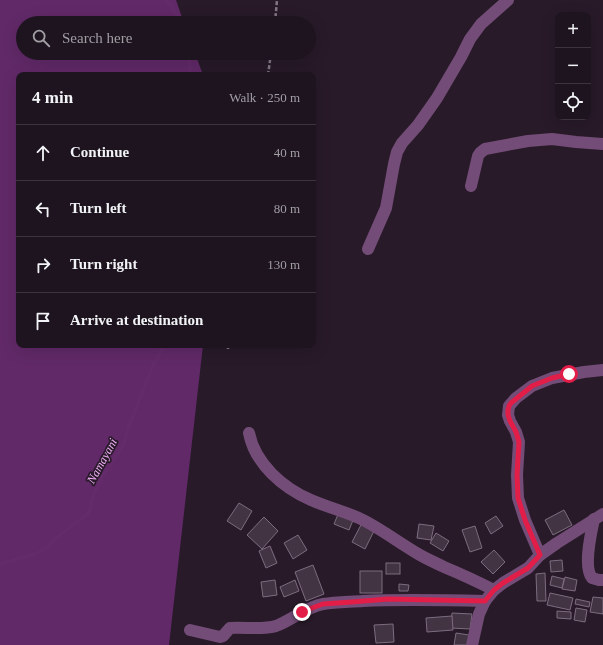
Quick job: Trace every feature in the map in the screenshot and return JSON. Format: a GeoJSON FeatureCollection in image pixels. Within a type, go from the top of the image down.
{"type":"FeatureCollection","features":[{"type":"Feature","properties":{"kind":"street"},"geometry":{"type":"LineString","coordinates":[[368,249],[386,208],[394,164],[397,152],[402,143],[418,126],[438,98],[462,57],[470,39],[481,24],[508,0]]}},
{"type":"Feature","properties":{"kind":"street"},"geometry":{"type":"LineString","coordinates":[[471,186],[478,156],[486,149],[528,141],[552,139],[603,144]]}},
{"type":"Feature","properties":{"kind":"street"},"geometry":{"type":"LineString","coordinates":[[540,555],[525,520],[518,498],[517,475],[519,442],[508,415],[509,406],[516,398],[532,386],[552,378],[603,370]]}},
{"type":"Feature","properties":{"kind":"street"},"geometry":{"type":"LineString","coordinates":[[249,433],[255,452],[270,472],[299,495],[354,516],[420,555],[494,590]]}},
{"type":"Feature","properties":{"kind":"street"},"geometry":{"type":"LineString","coordinates":[[472,645],[479,614],[485,601],[494,590],[528,568],[540,555],[598,517]]}},
{"type":"Feature","properties":{"kind":"street"},"geometry":{"type":"LineString","coordinates":[[598,517],[588,549],[588,572],[592,578],[603,580]]}},
{"type":"Feature","properties":{"kind":"street"},"geometry":{"type":"LineString","coordinates":[[190,630],[220,637],[223,636],[230,628],[274,627],[323,604],[388,599],[485,601]]}},
{"type":"Feature","properties":{"kind":"path"},"geometry":{"type":"LineString","coordinates":[[276,16],[277,0]]}},
{"type":"Feature","properties":{"kind":"path"},"geometry":{"type":"LineString","coordinates":[[268,72],[270,60]]}},
{"type":"Feature","properties":{"kind":"shaded area"},"geometry":{"type":"Polygon","coordinates":[[[0,0],[176,0],[182,16],[16,16],[16,60],[198,60],[202,72],[16,72],[16,348],[203,348],[169,645],[0,645],[0,0]]]}},
{"type":"Feature","properties":{"kind":"building"},"geometry":{"type":"Polygon","coordinates":[[[239,503],[252,511],[241,530],[227,521],[239,503]]]}},
{"type":"Feature","properties":{"kind":"building"},"geometry":{"type":"Polygon","coordinates":[[[341,507],[356,513],[349,530],[334,524],[341,507]]]}},
{"type":"Feature","properties":{"kind":"building"},"geometry":{"type":"Polygon","coordinates":[[[564,510],[572,525],[553,535],[545,520],[564,510]]]}},
{"type":"Feature","properties":{"kind":"building"},"geometry":{"type":"Polygon","coordinates":[[[496,516],[503,526],[491,534],[485,523],[496,516]]]}},
{"type":"Feature","properties":{"kind":"building"},"geometry":{"type":"Polygon","coordinates":[[[264,517],[278,531],[262,549],[247,535],[264,517]]]}},
{"type":"Feature","properties":{"kind":"building"},"geometry":{"type":"Polygon","coordinates":[[[362,523],[375,529],[365,549],[352,542],[362,523]]]}},
{"type":"Feature","properties":{"kind":"building"},"geometry":{"type":"Polygon","coordinates":[[[419,524],[434,526],[431,540],[417,538],[419,524]]]}},
{"type":"Feature","properties":{"kind":"building"},"geometry":{"type":"Polygon","coordinates":[[[475,526],[482,548],[470,552],[462,530],[475,526]]]}},
{"type":"Feature","properties":{"kind":"building"},"geometry":{"type":"Polygon","coordinates":[[[436,533],[449,541],[443,551],[430,543],[436,533]]]}},
{"type":"Feature","properties":{"kind":"building"},"geometry":{"type":"Polygon","coordinates":[[[298,535],[307,550],[293,559],[284,543],[298,535]]]}},
{"type":"Feature","properties":{"kind":"building"},"geometry":{"type":"Polygon","coordinates":[[[270,546],[277,563],[266,568],[259,551],[270,546]]]}},
{"type":"Feature","properties":{"kind":"building"},"geometry":{"type":"Polygon","coordinates":[[[494,550],[505,562],[493,574],[481,562],[494,550]]]}},
{"type":"Feature","properties":{"kind":"building"},"geometry":{"type":"Polygon","coordinates":[[[562,560],[563,571],[551,572],[550,561],[562,560]]]}},
{"type":"Feature","properties":{"kind":"building"},"geometry":{"type":"Polygon","coordinates":[[[386,563],[400,563],[400,574],[386,574],[386,563]]]}},
{"type":"Feature","properties":{"kind":"building"},"geometry":{"type":"Polygon","coordinates":[[[313,565],[324,594],[306,601],[295,572],[313,565]]]}},
{"type":"Feature","properties":{"kind":"building"},"geometry":{"type":"Polygon","coordinates":[[[360,571],[382,571],[382,593],[360,593],[360,571]]]}},
{"type":"Feature","properties":{"kind":"building"},"geometry":{"type":"Polygon","coordinates":[[[545,573],[546,601],[537,601],[536,574],[545,573]]]}},
{"type":"Feature","properties":{"kind":"building"},"geometry":{"type":"Polygon","coordinates":[[[552,576],[564,579],[562,588],[550,585],[552,576]]]}},
{"type":"Feature","properties":{"kind":"building"},"geometry":{"type":"Polygon","coordinates":[[[565,577],[577,580],[575,591],[562,589],[565,577]]]}},
{"type":"Feature","properties":{"kind":"building"},"geometry":{"type":"Polygon","coordinates":[[[275,580],[277,595],[263,597],[261,582],[275,580]]]}},
{"type":"Feature","properties":{"kind":"building"},"geometry":{"type":"Polygon","coordinates":[[[295,580],[299,591],[284,597],[280,587],[295,580]]]}},
{"type":"Feature","properties":{"kind":"building"},"geometry":{"type":"Polygon","coordinates":[[[399,584],[409,585],[408,591],[399,591],[399,584]]]}},
{"type":"Feature","properties":{"kind":"building"},"geometry":{"type":"Polygon","coordinates":[[[550,593],[573,598],[570,610],[547,605],[550,593]]]}},
{"type":"Feature","properties":{"kind":"building"},"geometry":{"type":"Polygon","coordinates":[[[593,597],[603,598],[603,614],[590,612],[593,597]]]}},
{"type":"Feature","properties":{"kind":"building"},"geometry":{"type":"Polygon","coordinates":[[[576,599],[590,602],[589,607],[575,604],[576,599]]]}},
{"type":"Feature","properties":{"kind":"building"},"geometry":{"type":"Polygon","coordinates":[[[576,608],[587,610],[585,622],[574,620],[576,608]]]}},
{"type":"Feature","properties":{"kind":"building"},"geometry":{"type":"Polygon","coordinates":[[[557,611],[571,612],[571,619],[557,618],[557,611]]]}},
{"type":"Feature","properties":{"kind":"building"},"geometry":{"type":"Polygon","coordinates":[[[452,613],[472,614],[470,629],[451,628],[452,613]]]}},
{"type":"Feature","properties":{"kind":"building"},"geometry":{"type":"Polygon","coordinates":[[[452,616],[453,630],[427,632],[426,618],[452,616]]]}},
{"type":"Feature","properties":{"kind":"building"},"geometry":{"type":"Polygon","coordinates":[[[393,624],[394,642],[376,643],[374,625],[393,624]]]}},
{"type":"Feature","properties":{"kind":"building"},"geometry":{"type":"Polygon","coordinates":[[[456,633],[469,635],[468,645],[454,645],[456,633]]]}},
{"type":"Feature","properties":{"kind":"waterway","name":"Namayani"},"geometry":{"type":"LineString","coordinates":[[165,0],[170,4],[178,16]]}},
{"type":"Feature","properties":{"kind":"waterway","name":"Namayani"},"geometry":{"type":"LineString","coordinates":[[189,60],[190,72]]}},
{"type":"Feature","properties":{"kind":"waterway","name":"Namayani"},"geometry":{"type":"LineString","coordinates":[[0,564],[35,554],[48,547],[55,539],[89,513],[94,493],[101,479],[123,446],[129,426],[154,363],[163,348]]}},
{"type":"Feature","properties":{"kind":"route"},"geometry":{"type":"LineString","coordinates":[[302,612],[323,604],[388,599],[485,601],[494,590],[503,583],[528,568],[540,555],[525,520],[518,498],[517,475],[519,442],[510,421],[508,410],[511,403],[516,398],[532,386],[552,378],[569,374]]}}]}
